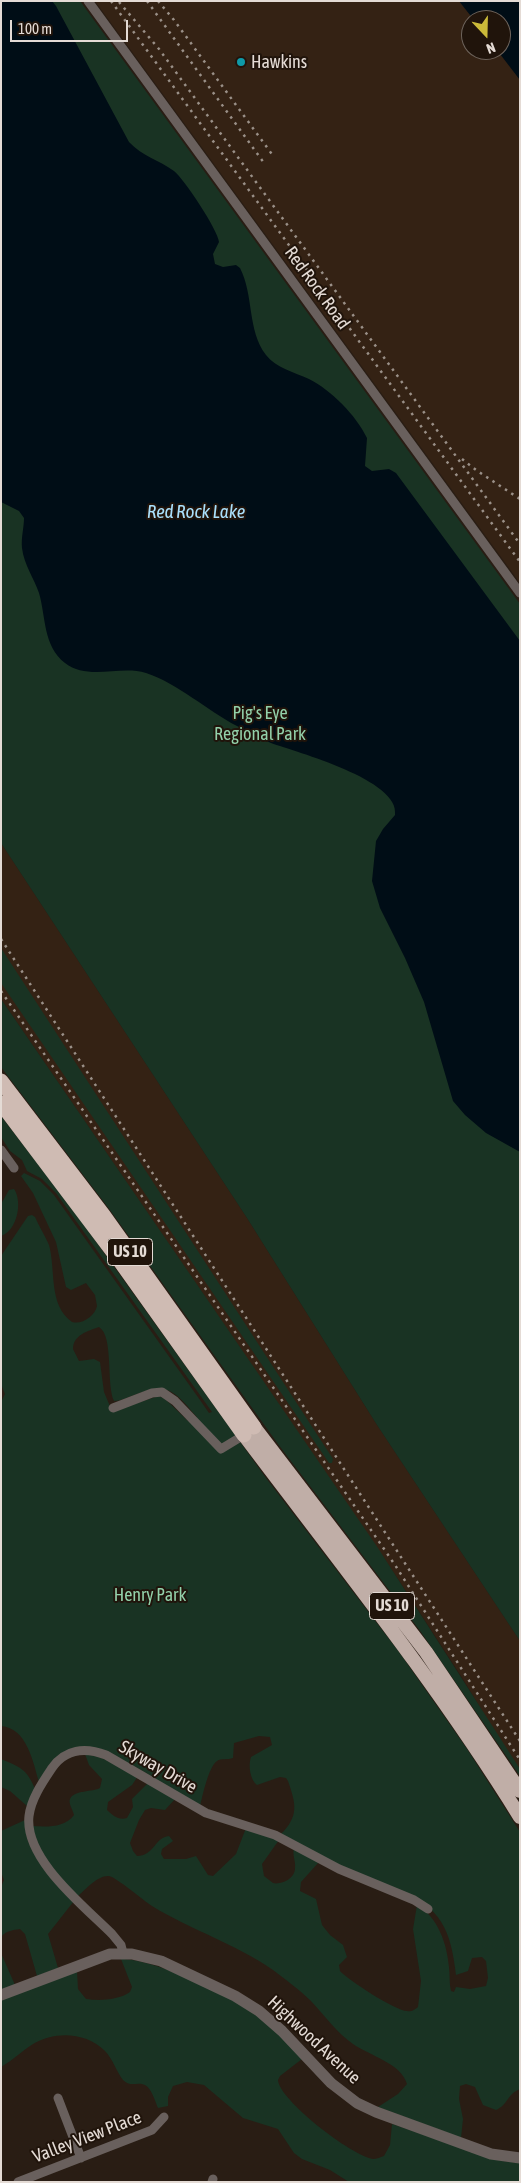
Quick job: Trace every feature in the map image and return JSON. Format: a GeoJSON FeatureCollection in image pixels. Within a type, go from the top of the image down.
{"type":"FeatureCollection","features":[{"type":"Feature","properties":{"kind":"highway","name":"US 10"},"geometry":{"type":"LineString","coordinates":[[1,1081],[110,1223],[249,1431],[426,1652],[520,1791]]}},
{"type":"Feature","properties":{"kind":"highway","name":"US 10"},"geometry":{"type":"LineString","coordinates":[[1,1103],[249,1431],[410,1652],[474,1745],[520,1817]]}},
{"type":"Feature","properties":{"kind":"street","name":"Red Rock Road"},"geometry":{"type":"LineString","coordinates":[[88,1],[520,594]]}},
{"type":"Feature","properties":{"kind":"street"},"geometry":{"type":"LineString","coordinates":[[1,1150],[14,1168]]}},
{"type":"Feature","properties":{"kind":"street"},"geometry":{"type":"LineString","coordinates":[[113,1408],[147,1394],[162,1392],[175,1401],[221,1449],[249,1431]]}},
{"type":"Feature","properties":{"kind":"street","name":"Skyway Drive"},"geometry":{"type":"LineString","coordinates":[[123,1953],[121,1945],[112,1934],[42,1861],[31,1839],[29,1817],[36,1794],[58,1760],[76,1751],[89,1751],[106,1755],[206,1813],[275,1835],[339,1869],[414,1900],[428,1909]]}},
{"type":"Feature","properties":{"kind":"street","name":"Highwood Avenue"},"geometry":{"type":"LineString","coordinates":[[1,1994],[94,1959],[123,1953],[141,1955],[166,1962],[254,2007],[282,2031],[336,2087],[364,2107],[492,2154],[520,2158]]}},
{"type":"Feature","properties":{"kind":"street"},"geometry":{"type":"LineString","coordinates":[[58,2098],[81,2158]]}},
{"type":"Feature","properties":{"kind":"street","name":"Valley View Place"},"geometry":{"type":"LineString","coordinates":[[18,2182],[152,2130],[164,2117]]}},
{"type":"Feature","properties":{"kind":"shaded area"},"geometry":{"type":"Polygon","coordinates":[[[95,1],[459,1],[466,10],[461,10],[461,60],[505,60],[520,80],[520,583],[95,1]]]}},
{"type":"Feature","properties":{"kind":"shaded area"},"geometry":{"type":"Polygon","coordinates":[[[1,843],[247,1218],[377,1425],[520,1641],[520,1774],[463,1679],[398,1579],[1,999],[1,843]]]}},
{"type":"Feature","properties":{"kind":"green space","name":"Pig's Eye Regional Park"},"geometry":{"type":"Polygon","coordinates":[[[1,1],[80,1],[520,604],[520,1641],[377,1425],[247,1218],[1,843],[1,1]]]}},
{"type":"Feature","properties":{"kind":"green space"},"geometry":{"type":"Polygon","coordinates":[[[1,948],[333,1459],[332,1463],[329,1463],[1,983],[1,948]]]}},
{"type":"Feature","properties":{"kind":"green space"},"geometry":{"type":"Polygon","coordinates":[[[1,999],[378,1548],[520,1769],[520,1776],[421,1632],[278,1444],[110,1210],[1,1067],[1,999]]]}},
{"type":"Feature","properties":{"kind":"green space","name":"Henry Park"},"geometry":{"type":"Polygon","coordinates":[[[1,1116],[81,1221],[266,1478],[399,1652],[467,1749],[520,1832],[520,2089],[512,2094],[496,2110],[483,2105],[475,2087],[466,2084],[460,2086],[459,2099],[463,2119],[461,2138],[378,2107],[398,2094],[407,2084],[404,2077],[392,2065],[347,2040],[307,1997],[273,1970],[244,1952],[167,1915],[113,1877],[105,1876],[96,1880],[78,1896],[49,1865],[38,1847],[32,1826],[49,1826],[66,1822],[74,1815],[70,1802],[72,1796],[100,1788],[102,1779],[89,1765],[85,1754],[99,1757],[119,1765],[138,1776],[132,1785],[108,1802],[107,1810],[116,1817],[121,1819],[127,1818],[133,1807],[132,1799],[148,1783],[175,1799],[165,1810],[151,1808],[145,1810],[130,1843],[137,1856],[147,1853],[160,1840],[169,1836],[173,1841],[162,1849],[161,1854],[164,1859],[186,1859],[196,1856],[208,1875],[213,1876],[236,1854],[246,1828],[279,1840],[262,1864],[264,1876],[273,1883],[283,1882],[290,1878],[295,1868],[294,1847],[319,1862],[301,1882],[300,1891],[316,1899],[322,1925],[330,1935],[343,1945],[347,1957],[339,1965],[340,1971],[352,1981],[401,2010],[410,2011],[418,2007],[421,1981],[413,1929],[417,1905],[431,1917],[444,1940],[448,1958],[451,1991],[454,1992],[456,1987],[470,1989],[486,1986],[488,1978],[486,1961],[482,1957],[472,1958],[468,1971],[456,1975],[447,1933],[434,1912],[424,1904],[398,1890],[366,1879],[281,1834],[291,1821],[294,1809],[293,1796],[288,1781],[286,1778],[280,1777],[257,1785],[251,1776],[250,1768],[251,1757],[272,1745],[270,1737],[259,1736],[234,1743],[233,1758],[219,1760],[211,1769],[200,1807],[129,1764],[109,1754],[89,1749],[72,1750],[57,1757],[49,1765],[39,1782],[28,1747],[23,1739],[10,1728],[1,1726],[1,1402],[5,1394],[1,1384],[1,1256],[28,1216],[32,1215],[35,1217],[49,1245],[56,1297],[64,1315],[72,1322],[84,1321],[94,1313],[97,1306],[95,1295],[86,1283],[71,1290],[66,1287],[56,1242],[33,1193],[21,1176],[24,1173],[40,1181],[54,1195],[209,1413],[212,1412],[56,1193],[42,1179],[27,1171],[22,1160],[10,1151],[1,1137],[1,1116]],[[99,1327],[82,1334],[76,1340],[73,1349],[79,1361],[94,1359],[100,1362],[104,1392],[112,1411],[159,1396],[165,1399],[188,1421],[197,1417],[183,1401],[165,1389],[148,1390],[114,1401],[110,1384],[107,1340],[104,1332],[99,1327]]]}},
{"type":"Feature","properties":{"kind":"green space"},"geometry":{"type":"Polygon","coordinates":[[[14,1189],[18,1201],[17,1216],[7,1233],[1,1236],[1,1204],[9,1190],[14,1189]]]}},
{"type":"Feature","properties":{"kind":"green space"},"geometry":{"type":"Polygon","coordinates":[[[1,1759],[22,1770],[32,1782],[35,1789],[27,1806],[10,1791],[1,1787],[1,1759]]]}},
{"type":"Feature","properties":{"kind":"green space"},"geometry":{"type":"Polygon","coordinates":[[[25,1820],[26,1833],[41,1865],[74,1901],[48,1934],[58,1968],[37,1976],[25,1934],[20,1929],[9,1931],[1,1937],[1,1887],[4,1880],[1,1872],[1,1831],[25,1820]]]}},
{"type":"Feature","properties":{"kind":"green space"},"geometry":{"type":"Polygon","coordinates":[[[1,1953],[15,1985],[1,1990],[1,1953]]]}},
{"type":"Feature","properties":{"kind":"green space"},"geometry":{"type":"Polygon","coordinates":[[[121,1959],[155,1965],[196,1981],[235,2002],[269,2025],[302,2059],[280,2076],[278,2080],[282,2089],[290,2100],[318,2126],[363,2156],[373,2159],[384,2156],[390,2145],[392,2124],[502,2161],[520,2163],[520,2182],[349,2182],[330,2170],[302,2159],[294,2153],[278,2129],[243,2118],[204,2085],[187,2082],[173,2086],[168,2097],[168,2106],[158,2108],[150,2089],[142,2084],[131,2084],[123,2080],[105,2051],[89,2040],[80,2037],[60,2035],[42,2040],[33,2044],[1,2067],[1,2000],[77,1971],[78,1989],[86,1999],[103,2000],[120,1997],[130,1992],[132,1987],[121,1959]]]}},
{"type":"Feature","properties":{"kind":"water","name":"Red Rock Lake"},"geometry":{"type":"Polygon","coordinates":[[[1,1],[52,1],[129,142],[139,151],[174,171],[192,194],[207,216],[219,242],[213,254],[215,264],[223,267],[236,265],[240,268],[247,289],[256,335],[266,355],[280,366],[309,379],[326,390],[350,412],[367,438],[365,466],[372,471],[389,469],[396,473],[520,641],[520,1152],[486,1133],[465,1115],[453,1101],[424,1002],[380,908],[372,881],[376,841],[395,815],[392,802],[382,790],[345,769],[271,743],[254,735],[226,720],[181,690],[146,673],[136,671],[94,672],[74,668],[58,656],[49,640],[39,593],[23,554],[24,518],[19,511],[1,502],[1,1]]]}},
{"type":"Feature","properties":{"kind":"water"},"geometry":{"type":"Polygon","coordinates":[[[459,1],[520,1],[520,80],[505,60],[511,60],[511,10],[466,10],[459,1]]]}},
{"type":"Feature","properties":{"kind":"railway"},"geometry":{"type":"LineString","coordinates":[[111,1],[520,562]]}},
{"type":"Feature","properties":{"kind":"railway"},"geometry":{"type":"LineString","coordinates":[[147,1],[264,163]]}},
{"type":"Feature","properties":{"kind":"railway"},"geometry":{"type":"LineString","coordinates":[[158,1],[174,20],[274,157]]}},
{"type":"Feature","properties":{"kind":"railway"},"geometry":{"type":"LineString","coordinates":[[119,2],[159,49],[520,544]]}},
{"type":"Feature","properties":{"kind":"railway"},"geometry":{"type":"LineString","coordinates":[[462,459],[520,499]]}},
{"type":"Feature","properties":{"kind":"railway"},"geometry":{"type":"LineString","coordinates":[[1,939],[520,1741]]}},
{"type":"Feature","properties":{"kind":"railway"},"geometry":{"type":"LineString","coordinates":[[1,991],[395,1565],[520,1760]]}},
{"type":"Feature","properties":{"kind":"place","name":"Hawkins"},"geometry":{"type":"Point","coordinates":[241,62]}}]}
